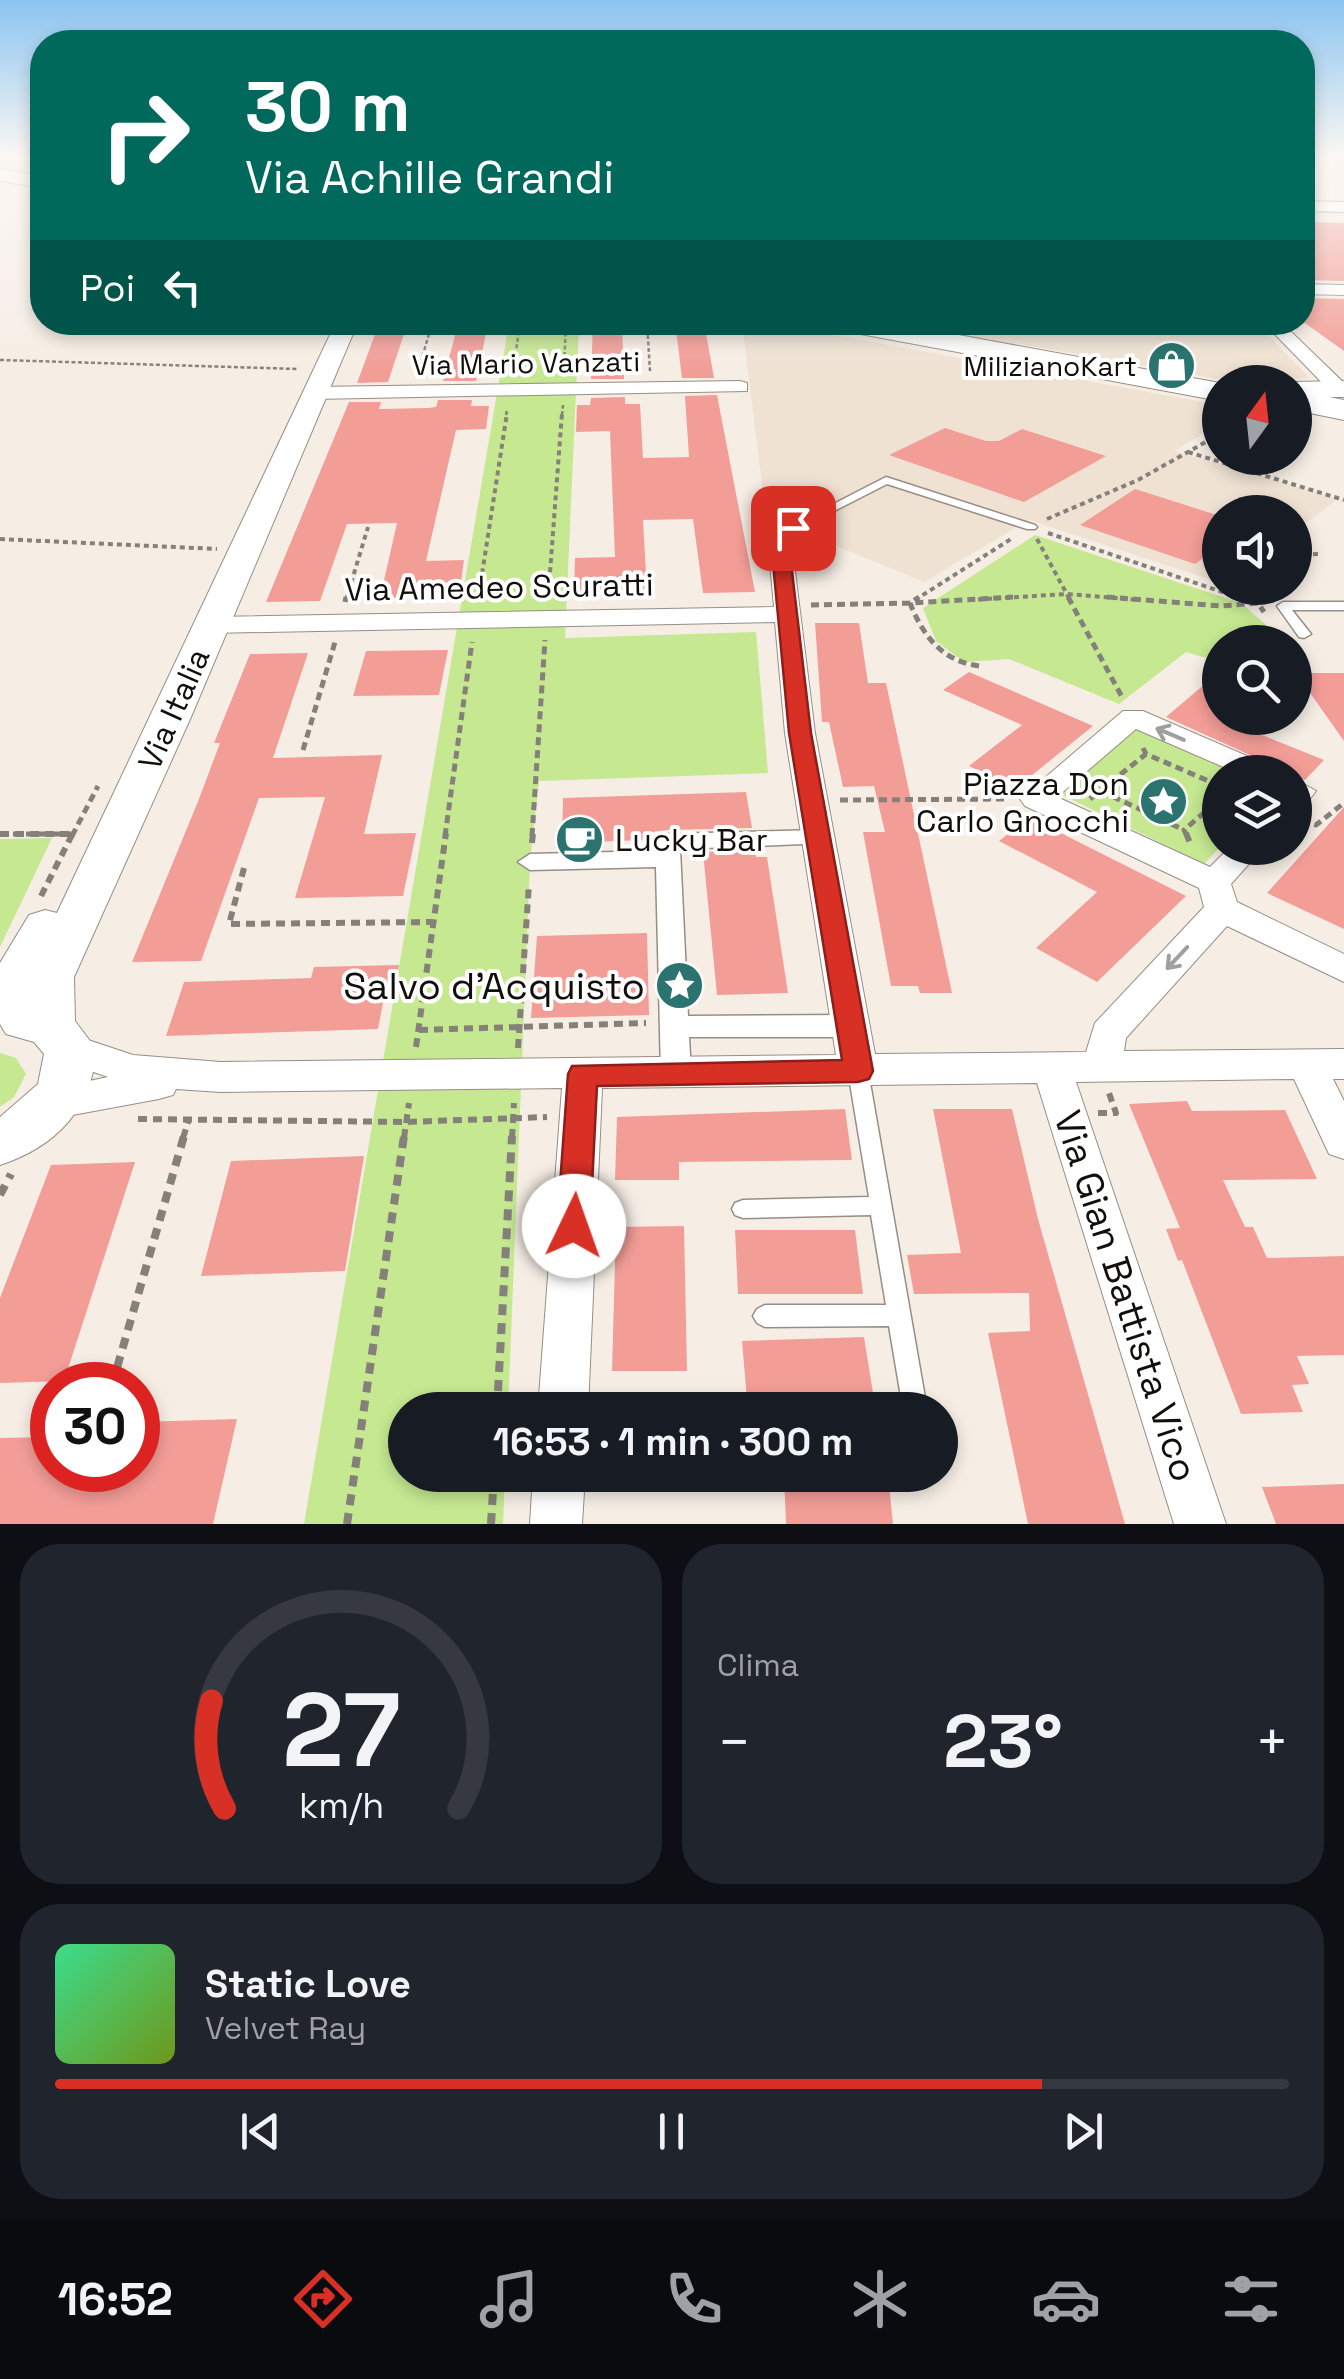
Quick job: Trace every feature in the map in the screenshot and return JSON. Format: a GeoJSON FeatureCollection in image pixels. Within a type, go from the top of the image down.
{"type":"FeatureCollection","features":[{"type":"Feature","properties":{"kind":"main road"},"geometry":{"type":"LineString","coordinates":[[936,335],[1202,385]]}},
{"type":"Feature","properties":{"kind":"main road"},"geometry":{"type":"LineString","coordinates":[[1312,402],[1343,400]]}},
{"type":"Feature","properties":{"kind":"street"},"geometry":{"type":"LineString","coordinates":[[1315,289],[1344,290]]}},
{"type":"Feature","properties":{"kind":"street","name":"Via Italia"},"geometry":{"type":"LineString","coordinates":[[56,1102],[71,1074],[60,1038],[50,977],[328,335]]}},
{"type":"Feature","properties":{"kind":"street","name":"Via Italia"},"geometry":{"type":"LineString","coordinates":[[0,1006],[20,977],[166,680],[219,585],[307,387],[338,335]]}},
{"type":"Feature","properties":{"kind":"street"},"geometry":{"type":"LineString","coordinates":[[1283,335],[1343,400]]}},
{"type":"Feature","properties":{"kind":"street","name":"Via Mario Vanzati"},"geometry":{"type":"LineString","coordinates":[[307,387],[412,392],[740,388]]}},
{"type":"Feature","properties":{"kind":"street"},"geometry":{"type":"LineString","coordinates":[[1312,393],[1343,400]]}},
{"type":"Feature","properties":{"kind":"street"},"geometry":{"type":"LineString","coordinates":[[793,528],[782,552],[788,609],[812,800],[858,1071]]}},
{"type":"Feature","properties":{"kind":"street","name":"Via Amedeo Scuratti"},"geometry":{"type":"LineString","coordinates":[[219,585],[475,620],[788,609]]}},
{"type":"Feature","properties":{"kind":"street"},"geometry":{"type":"LineString","coordinates":[[1219,755],[1133,718],[1036,799],[1218,896],[1344,969]]}},
{"type":"Feature","properties":{"kind":"street"},"geometry":{"type":"LineString","coordinates":[[676,1073],[667,842],[818,838]]}},
{"type":"Feature","properties":{"kind":"street"},"geometry":{"type":"LineString","coordinates":[[530,862],[668,860]]}},
{"type":"Feature","properties":{"kind":"street"},"geometry":{"type":"LineString","coordinates":[[1110,1067],[1105,1051],[1108,1033],[1218,896],[1236,865]]}},
{"type":"Feature","properties":{"kind":"street"},"geometry":{"type":"LineString","coordinates":[[0,1021],[32,1021],[132,1070],[222,1077],[1325,1064],[1344,1142]]}},
{"type":"Feature","properties":{"kind":"street"},"geometry":{"type":"LineString","coordinates":[[676,1025],[850,1026]]}},
{"type":"Feature","properties":{"kind":"street","name":"Via Gian Battista Vico"},"geometry":{"type":"LineString","coordinates":[[1052,1068],[1200,1524]]}},
{"type":"Feature","properties":{"kind":"street"},"geometry":{"type":"LineString","coordinates":[[564,1392],[583,1074]]}},
{"type":"Feature","properties":{"kind":"street"},"geometry":{"type":"LineString","coordinates":[[2,1144],[34,1124],[56,1102],[125,1088],[222,1077]]}},
{"type":"Feature","properties":{"kind":"street"},"geometry":{"type":"LineString","coordinates":[[556,1524],[558,1492]]}},
{"type":"Feature","properties":{"kind":"lane"},"geometry":{"type":"LineString","coordinates":[[793,528],[886,480],[1031,527]]}},
{"type":"Feature","properties":{"kind":"lane"},"geometry":{"type":"LineString","coordinates":[[1283,606],[1344,606]]}},
{"type":"Feature","properties":{"kind":"lane"},"geometry":{"type":"LineString","coordinates":[[1283,606],[1297,625]]}},
{"type":"Feature","properties":{"kind":"lane"},"geometry":{"type":"LineString","coordinates":[[858,1071],[912,1392]]}},
{"type":"Feature","properties":{"kind":"lane"},"geometry":{"type":"LineString","coordinates":[[743,1208],[881,1206]]}},
{"type":"Feature","properties":{"kind":"lane"},"geometry":{"type":"LineString","coordinates":[[765,1316],[899,1315]]}},
{"type":"Feature","properties":{"kind":"path"},"geometry":{"type":"LineString","coordinates":[[412,392],[429,335]]}},
{"type":"Feature","properties":{"kind":"path"},"geometry":{"type":"LineString","coordinates":[[347,1524],[518,335]]}},
{"type":"Feature","properties":{"kind":"path"},"geometry":{"type":"LineString","coordinates":[[649,335],[651,389]]}},
{"type":"Feature","properties":{"kind":"path"},"geometry":{"type":"LineString","coordinates":[[0,360],[307,387]]}},
{"type":"Feature","properties":{"kind":"path"},"geometry":{"type":"LineString","coordinates":[[910,603],[1031,527],[1138,480],[1202,444]]}},
{"type":"Feature","properties":{"kind":"path"},"geometry":{"type":"LineString","coordinates":[[1186,453],[1344,500]]}},
{"type":"Feature","properties":{"kind":"path"},"geometry":{"type":"LineString","coordinates":[[1031,527],[1133,718]]}},
{"type":"Feature","properties":{"kind":"path"},"geometry":{"type":"LineString","coordinates":[[1031,527],[1202,584]]}},
{"type":"Feature","properties":{"kind":"path"},"geometry":{"type":"LineString","coordinates":[[0,540],[219,585]]}},
{"type":"Feature","properties":{"kind":"path"},"geometry":{"type":"LineString","coordinates":[[1312,555],[1318,554]]}},
{"type":"Feature","properties":{"kind":"path"},"geometry":{"type":"LineString","coordinates":[[788,609],[1067,594],[1202,605]]}},
{"type":"Feature","properties":{"kind":"path"},"geometry":{"type":"LineString","coordinates":[[910,603],[921,635],[960,666],[979,666]]}},
{"type":"Feature","properties":{"kind":"path"},"geometry":{"type":"LineString","coordinates":[[1208,605],[1233,605]]}},
{"type":"Feature","properties":{"kind":"path"},"geometry":{"type":"LineString","coordinates":[[1275,605],[1283,606]]}},
{"type":"Feature","properties":{"kind":"path"},"geometry":{"type":"LineString","coordinates":[[1071,815],[1146,754]]}},
{"type":"Feature","properties":{"kind":"path"},"geometry":{"type":"LineString","coordinates":[[1101,791],[1184,830],[1218,896]]}},
{"type":"Feature","properties":{"kind":"path"},"geometry":{"type":"LineString","coordinates":[[812,800],[1036,799]]}},
{"type":"Feature","properties":{"kind":"path"},"geometry":{"type":"LineString","coordinates":[[1312,823],[1316,825],[1344,803]]}},
{"type":"Feature","properties":{"kind":"path"},"geometry":{"type":"LineString","coordinates":[[1184,830],[1202,814]]}},
{"type":"Feature","properties":{"kind":"path"},"geometry":{"type":"LineString","coordinates":[[0,834],[92,834]]}},
{"type":"Feature","properties":{"kind":"path"},"geometry":{"type":"LineString","coordinates":[[244,868],[229,924],[434,922]]}},
{"type":"Feature","properties":{"kind":"path"},"geometry":{"type":"LineString","coordinates":[[419,1030],[676,1025]]}},
{"type":"Feature","properties":{"kind":"path"},"geometry":{"type":"LineString","coordinates":[[133,1119],[406,1122]]}},
{"type":"Feature","properties":{"kind":"path"},"geometry":{"type":"LineString","coordinates":[[119,1362],[189,1120]]}},
{"type":"Feature","properties":{"kind":"path"},"geometry":{"type":"LineString","coordinates":[[491,1524],[493,1492]]}},
{"type":"Feature","properties":{"kind":"shaded area"},"geometry":{"type":"Polygon","coordinates":[[[743,335],[833,335],[1202,402],[1202,435],[1174,451],[1202,459],[1202,475],[1256,475],[1338,499],[1312,518],[1312,495],[1202,495],[1202,577],[1029,520],[924,582],[766,517],[743,335]]]}},
{"type":"Feature","properties":{"kind":"shaded area"},"geometry":{"type":"Polygon","coordinates":[[[973,335],[1268,335],[1297,365],[1202,365],[1202,376],[973,335]]]}},
{"type":"Feature","properties":{"kind":"green space"},"geometry":{"type":"Polygon","coordinates":[[[507,335],[578,335],[565,638],[756,632],[768,773],[539,781],[530,862],[509,1392],[388,1392],[388,1492],[504,1492],[503,1524],[304,1524],[507,335]]]}},
{"type":"Feature","properties":{"kind":"green space"},"geometry":{"type":"Polygon","coordinates":[[[1035,535],[1202,590],[1202,605],[1243,605],[1266,625],[1202,625],[1202,657],[1186,652],[1119,704],[1009,659],[964,662],[936,641],[923,608],[1035,535]]]}},
{"type":"Feature","properties":{"kind":"green space"},"geometry":{"type":"Polygon","coordinates":[[[1136,728],[1202,757],[1202,863],[1058,793],[1136,728]]]}},
{"type":"Feature","properties":{"kind":"green space"},"geometry":{"type":"Polygon","coordinates":[[[52,838],[0,947],[0,839],[52,838]]]}},
{"type":"Feature","properties":{"kind":"green space"},"geometry":{"type":"Polygon","coordinates":[[[0,1053],[16,1058],[26,1074],[14,1097],[0,1107],[0,1053]]]}},
{"type":"Feature","properties":{"kind":"building"},"geometry":{"type":"Polygon","coordinates":[[[1315,228],[1344,228],[1344,281],[1315,280],[1315,228]]]}},
{"type":"Feature","properties":{"kind":"building"},"geometry":{"type":"Polygon","coordinates":[[[1315,298],[1344,299],[1344,351],[1315,330],[1315,298]]]}},
{"type":"Feature","properties":{"kind":"building"},"geometry":{"type":"Polygon","coordinates":[[[375,335],[404,335],[388,382],[357,383],[375,335]]]}},
{"type":"Feature","properties":{"kind":"building"},"geometry":{"type":"Polygon","coordinates":[[[455,335],[486,335],[476,381],[443,381],[455,335]]]}},
{"type":"Feature","properties":{"kind":"building"},"geometry":{"type":"Polygon","coordinates":[[[593,335],[622,335],[624,379],[591,379],[593,335]]]}},
{"type":"Feature","properties":{"kind":"building"},"geometry":{"type":"Polygon","coordinates":[[[677,335],[706,335],[714,378],[682,378],[677,335]]]}},
{"type":"Feature","properties":{"kind":"building"},"geometry":{"type":"Polygon","coordinates":[[[717,395],[755,592],[703,593],[693,519],[643,520],[647,591],[574,592],[575,558],[615,557],[610,431],[576,432],[577,405],[590,405],[591,398],[625,397],[625,404],[640,404],[643,458],[689,457],[685,396],[717,395]]]}},
{"type":"Feature","properties":{"kind":"building"},"geometry":{"type":"Polygon","coordinates":[[[438,400],[472,400],[471,406],[489,406],[486,429],[456,430],[426,561],[464,560],[459,596],[380,598],[397,523],[347,524],[320,601],[266,602],[349,402],[381,402],[379,409],[428,408],[436,407],[438,400]]]}},
{"type":"Feature","properties":{"kind":"building"},"geometry":{"type":"Polygon","coordinates":[[[945,428],[986,441],[999,441],[1022,429],[1106,456],[1024,502],[889,455],[945,428]]]}},
{"type":"Feature","properties":{"kind":"building"},"geometry":{"type":"Polygon","coordinates":[[[1135,489],[1202,510],[1202,559],[1195,564],[1080,525],[1135,489]]]}},
{"type":"Feature","properties":{"kind":"building"},"geometry":{"type":"Polygon","coordinates":[[[815,623],[859,623],[868,683],[886,683],[952,993],[920,993],[918,986],[891,986],[863,832],[885,832],[874,786],[843,787],[829,722],[822,722],[815,623]]]}},
{"type":"Feature","properties":{"kind":"building"},"geometry":{"type":"Polygon","coordinates":[[[448,650],[439,695],[353,696],[366,651],[448,650]]]}},
{"type":"Feature","properties":{"kind":"building"},"geometry":{"type":"Polygon","coordinates":[[[308,653],[273,758],[382,755],[364,834],[416,833],[403,896],[295,898],[325,797],[259,798],[201,961],[132,962],[199,799],[220,743],[214,743],[250,654],[308,653]]]}},
{"type":"Feature","properties":{"kind":"building"},"geometry":{"type":"Polygon","coordinates":[[[969,672],[1093,726],[1016,788],[969,766],[1022,725],[943,690],[969,672]]]}},
{"type":"Feature","properties":{"kind":"building"},"geometry":{"type":"Polygon","coordinates":[[[1312,673],[1344,673],[1344,741],[1312,696],[1312,673]]]}},
{"type":"Feature","properties":{"kind":"building"},"geometry":{"type":"Polygon","coordinates":[[[1202,686],[1202,733],[1166,717],[1202,686]]]}},
{"type":"Feature","properties":{"kind":"building"},"geometry":{"type":"Polygon","coordinates":[[[1206,735],[1262,735],[1312,755],[1250,755],[1206,735]]]}},
{"type":"Feature","properties":{"kind":"building"},"geometry":{"type":"Polygon","coordinates":[[[1312,755],[1324,760],[1312,773],[1312,755]]]}},
{"type":"Feature","properties":{"kind":"building"},"geometry":{"type":"Polygon","coordinates":[[[746,792],[752,828],[667,830],[644,833],[644,840],[562,843],[563,798],[746,792]]]}},
{"type":"Feature","properties":{"kind":"building"},"geometry":{"type":"Polygon","coordinates":[[[1344,807],[1344,929],[1267,893],[1292,865],[1312,865],[1312,843],[1344,807]]]}},
{"type":"Feature","properties":{"kind":"building"},"geometry":{"type":"Polygon","coordinates":[[[1029,817],[1186,896],[1097,982],[1036,948],[1097,892],[999,841],[1029,817]]]}},
{"type":"Feature","properties":{"kind":"building"},"geometry":{"type":"Polygon","coordinates":[[[755,850],[756,857],[767,857],[788,993],[717,995],[703,852],[755,850]]]}},
{"type":"Feature","properties":{"kind":"building"},"geometry":{"type":"Polygon","coordinates":[[[647,933],[649,1015],[531,1018],[537,936],[647,933]]]}},
{"type":"Feature","properties":{"kind":"building"},"geometry":{"type":"Polygon","coordinates":[[[399,965],[393,1002],[383,1003],[378,1029],[166,1036],[184,982],[311,978],[314,967],[399,965]]]}},
{"type":"Feature","properties":{"kind":"building"},"geometry":{"type":"Polygon","coordinates":[[[1187,1101],[1192,1111],[1285,1110],[1317,1179],[1223,1180],[1245,1227],[1253,1227],[1267,1258],[1344,1256],[1344,1355],[1297,1356],[1309,1384],[1292,1385],[1303,1412],[1241,1414],[1182,1260],[1178,1261],[1166,1229],[1180,1228],[1129,1104],[1187,1101]]]}},
{"type":"Feature","properties":{"kind":"building"},"geometry":{"type":"Polygon","coordinates":[[[845,1109],[852,1160],[679,1162],[679,1180],[615,1180],[617,1117],[845,1109]]]}},
{"type":"Feature","properties":{"kind":"building"},"geometry":{"type":"Polygon","coordinates":[[[933,1109],[1012,1109],[1038,1219],[1125,1524],[1028,1524],[988,1333],[1030,1331],[1029,1293],[914,1294],[907,1255],[961,1253],[933,1109]]]}},
{"type":"Feature","properties":{"kind":"building"},"geometry":{"type":"Polygon","coordinates":[[[364,1156],[345,1271],[201,1276],[231,1161],[364,1156]]]}},
{"type":"Feature","properties":{"kind":"building"},"geometry":{"type":"Polygon","coordinates":[[[135,1162],[70,1362],[30,1362],[30,1382],[0,1383],[0,1298],[51,1165],[135,1162]]]}},
{"type":"Feature","properties":{"kind":"building"},"geometry":{"type":"Polygon","coordinates":[[[684,1226],[687,1371],[612,1371],[616,1227],[684,1226]]]}},
{"type":"Feature","properties":{"kind":"building"},"geometry":{"type":"Polygon","coordinates":[[[735,1230],[855,1230],[863,1294],[738,1294],[735,1230]]]}},
{"type":"Feature","properties":{"kind":"building"},"geometry":{"type":"Polygon","coordinates":[[[864,1337],[873,1392],[746,1392],[742,1341],[864,1337]]]}},
{"type":"Feature","properties":{"kind":"building"},"geometry":{"type":"Polygon","coordinates":[[[237,1419],[213,1524],[0,1524],[0,1438],[30,1437],[30,1492],[160,1492],[160,1421],[237,1419]]]}},
{"type":"Feature","properties":{"kind":"building"},"geometry":{"type":"Polygon","coordinates":[[[1344,1484],[1344,1524],[1276,1524],[1262,1487],[1344,1484]]]}},
{"type":"Feature","properties":{"kind":"building"},"geometry":{"type":"Polygon","coordinates":[[[785,1492],[890,1492],[893,1524],[786,1524],[785,1492]]]}},
{"type":"Feature","properties":{"kind":"place","name":"MilizianoKart"},"geometry":{"type":"Point","coordinates":[1172,366]}},
{"type":"Feature","properties":{"kind":"place","name":"Piazza Don Carlo Gnocchi"},"geometry":{"type":"Point","coordinates":[1164,802]}},
{"type":"Feature","properties":{"kind":"place","name":"Lucky Bar"},"geometry":{"type":"Point","coordinates":[580,840]}},
{"type":"Feature","properties":{"kind":"place","name":"Salvo d'Acquisto"},"geometry":{"type":"Point","coordinates":[680,986]}},
{"type":"Feature","properties":{"kind":"route"},"geometry":{"type":"LineString","coordinates":[[574,1226],[583,1074],[858,1071],[800,733],[782,563],[782,552],[793,528]]}}]}
